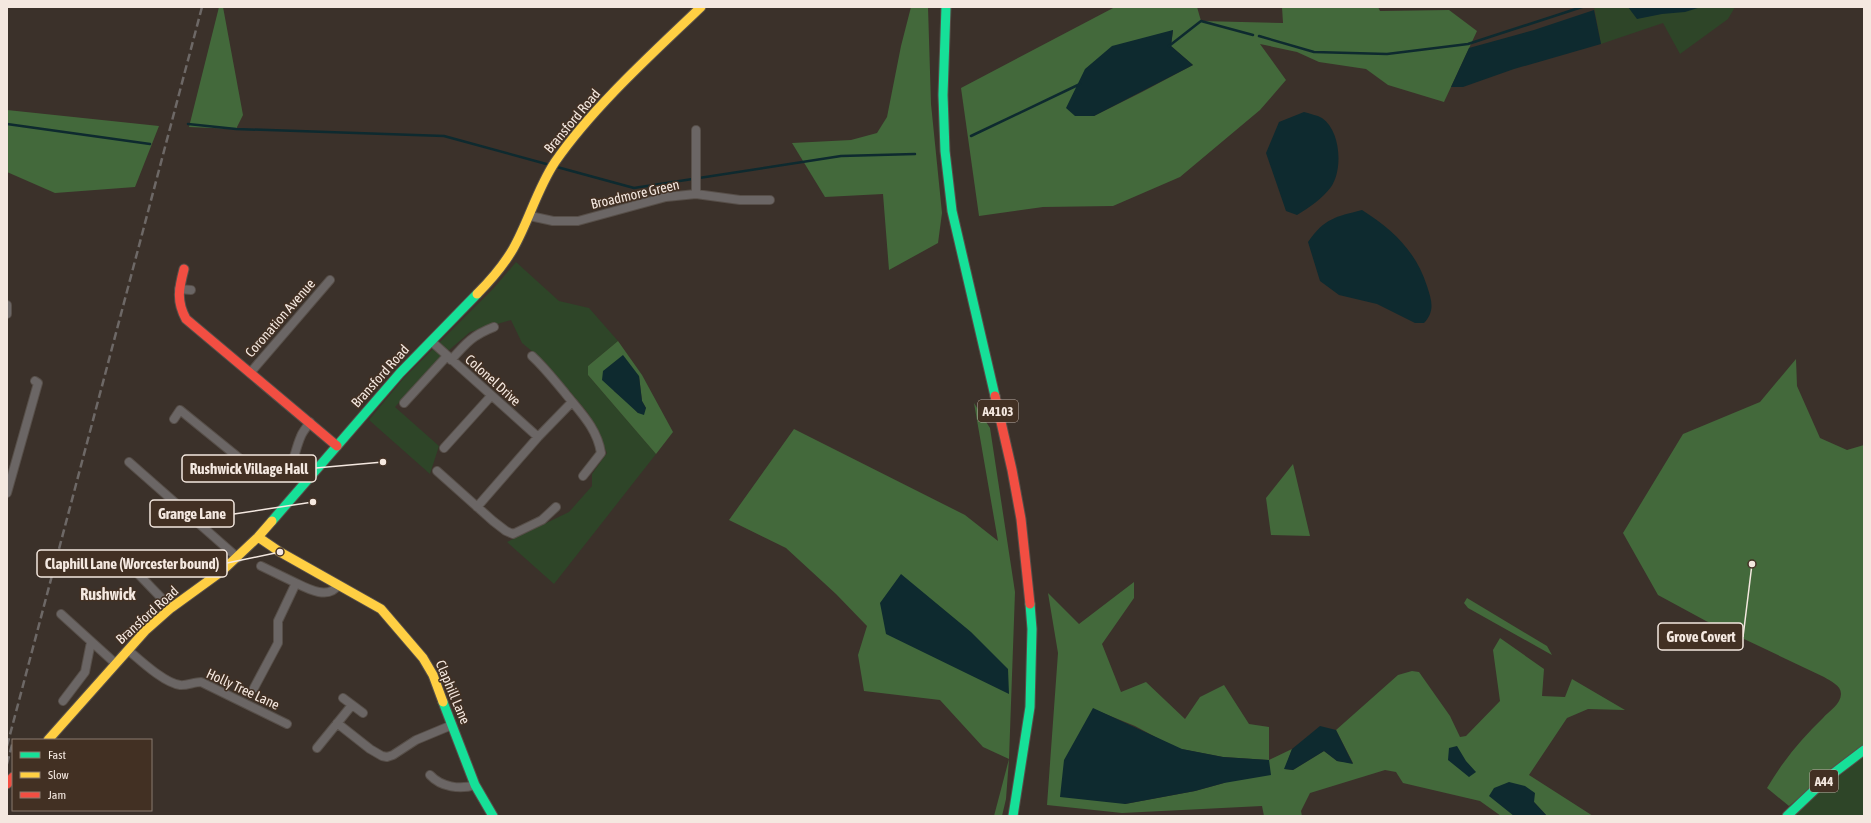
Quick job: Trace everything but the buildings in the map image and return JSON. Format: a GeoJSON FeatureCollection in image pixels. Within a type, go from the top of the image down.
{"type":"FeatureCollection","features":[{"type":"Feature","properties":{"kind":"main road","name":"Bransford Road"},"geometry":{"type":"LineString","coordinates":[[49,739],[145,631],[171,608],[238,558],[258,537],[400,373],[496,275],[506,262],[530,216],[546,177],[556,161],[574,138],[642,63],[701,7]]}},
{"type":"Feature","properties":{"kind":"main road","name":"A4103"},"geometry":{"type":"LineString","coordinates":[[946,7],[942,95],[945,151],[952,210],[1012,470],[1021,519],[1032,629],[1030,707],[1013,816]]}},
{"type":"Feature","properties":{"kind":"main road"},"geometry":{"type":"LineString","coordinates":[[184,269],[179,288],[178,306],[186,319],[337,446]]}},
{"type":"Feature","properties":{"kind":"main road","name":"Claphill Lane"},"geometry":{"type":"LineString","coordinates":[[258,537],[280,552],[381,609],[410,641],[423,658],[433,675],[475,784],[493,816]]}},
{"type":"Feature","properties":{"kind":"main road","name":"A44"},"geometry":{"type":"LineString","coordinates":[[1787,816],[1826,779],[1864,750]]}},
{"type":"Feature","properties":{"kind":"street"},"geometry":{"type":"LineString","coordinates":[[696,130],[696,194]]}},
{"type":"Feature","properties":{"kind":"street","name":"Broadmore Green"},"geometry":{"type":"LineString","coordinates":[[530,216],[553,221],[578,221],[666,197],[696,194],[740,200],[770,200]]}},
{"type":"Feature","properties":{"kind":"street","name":"Coronation Avenue"},"geometry":{"type":"LineString","coordinates":[[250,374],[330,280]]}},
{"type":"Feature","properties":{"kind":"street"},"geometry":{"type":"LineString","coordinates":[[179,288],[191,290]]}},
{"type":"Feature","properties":{"kind":"street"},"geometry":{"type":"LineString","coordinates":[[7,305],[7,314]]}},
{"type":"Feature","properties":{"kind":"street"},"geometry":{"type":"LineString","coordinates":[[404,403],[470,339],[478,333],[494,327]]}},
{"type":"Feature","properties":{"kind":"street","name":"Colonel Drive"},"geometry":{"type":"LineString","coordinates":[[431,341],[538,437]]}},
{"type":"Feature","properties":{"kind":"street"},"geometry":{"type":"LineString","coordinates":[[532,356],[546,369],[585,417],[598,440],[601,453],[583,476]]}},
{"type":"Feature","properties":{"kind":"street"},"geometry":{"type":"LineString","coordinates":[[7,494],[38,383],[35,381]]}},
{"type":"Feature","properties":{"kind":"street"},"geometry":{"type":"LineString","coordinates":[[444,448],[491,396]]}},
{"type":"Feature","properties":{"kind":"street"},"geometry":{"type":"LineString","coordinates":[[477,507],[538,437],[572,402]]}},
{"type":"Feature","properties":{"kind":"street"},"geometry":{"type":"LineString","coordinates":[[174,419],[180,410],[260,475],[274,476],[292,466],[301,435],[310,422]]}},
{"type":"Feature","properties":{"kind":"street"},"geometry":{"type":"LineString","coordinates":[[129,462],[238,558]]}},
{"type":"Feature","properties":{"kind":"street"},"geometry":{"type":"LineString","coordinates":[[437,471],[492,521],[513,534],[542,520],[556,507]]}},
{"type":"Feature","properties":{"kind":"street"},"geometry":{"type":"LineString","coordinates":[[120,555],[171,608]]}},
{"type":"Feature","properties":{"kind":"street"},"geometry":{"type":"LineString","coordinates":[[261,566],[296,583],[320,592],[328,593],[335,590],[338,585]]}},
{"type":"Feature","properties":{"kind":"street"},"geometry":{"type":"LineString","coordinates":[[254,688],[278,643],[278,620],[296,583]]}},
{"type":"Feature","properties":{"kind":"street"},"geometry":{"type":"LineString","coordinates":[[61,614],[115,663]]}},
{"type":"Feature","properties":{"kind":"street"},"geometry":{"type":"LineString","coordinates":[[63,701],[85,672],[91,642]]}},
{"type":"Feature","properties":{"kind":"street","name":"Holly Tree Lane"},"geometry":{"type":"LineString","coordinates":[[128,650],[171,683],[181,685],[201,682],[287,724]]}},
{"type":"Feature","properties":{"kind":"street"},"geometry":{"type":"LineString","coordinates":[[343,698],[363,713]]}},
{"type":"Feature","properties":{"kind":"street"},"geometry":{"type":"LineString","coordinates":[[317,748],[352,705]]}},
{"type":"Feature","properties":{"kind":"street"},"geometry":{"type":"LineString","coordinates":[[337,723],[370,749],[382,756],[387,757],[393,755],[416,740],[452,725]]}},
{"type":"Feature","properties":{"kind":"street"},"geometry":{"type":"LineString","coordinates":[[430,775],[436,781],[443,784],[466,788],[475,784]]}},
{"type":"Feature","properties":{"kind":"green space"},"geometry":{"type":"Polygon","coordinates":[[[219,7],[223,7],[243,115],[236,129],[189,127],[219,7]]]}},
{"type":"Feature","properties":{"kind":"green space"},"geometry":{"type":"Polygon","coordinates":[[[911,7],[928,7],[931,104],[942,213],[938,243],[889,270],[883,194],[825,197],[792,143],[851,140],[877,133],[887,117],[901,46],[911,7]]]}},
{"type":"Feature","properties":{"kind":"green space"},"geometry":{"type":"Polygon","coordinates":[[[1115,7],[1197,7],[1201,21],[1283,23],[1282,7],[1378,7],[1380,11],[1449,10],[1477,31],[1444,102],[1388,85],[1366,69],[1319,62],[1297,52],[1260,44],[1286,80],[1260,110],[1180,177],[1113,206],[1043,207],[979,216],[961,88],[1115,7]],[[1173,30],[1075,116],[1094,116],[1193,65],[1171,46],[1173,30]]]}},
{"type":"Feature","properties":{"kind":"green space"},"geometry":{"type":"Polygon","coordinates":[[[1594,7],[1735,7],[1728,19],[1680,54],[1663,23],[1601,44],[1594,7]]]}},
{"type":"Feature","properties":{"kind":"green space"},"geometry":{"type":"Polygon","coordinates":[[[7,110],[159,126],[135,187],[55,193],[7,172],[7,110]]]}},
{"type":"Feature","properties":{"kind":"green space"},"geometry":{"type":"Polygon","coordinates":[[[516,262],[559,301],[589,308],[618,341],[588,366],[588,375],[656,454],[554,584],[507,542],[569,512],[592,486],[592,474],[607,453],[588,413],[544,361],[522,343],[511,320],[470,332],[440,358],[395,407],[439,446],[430,474],[369,420],[403,379],[493,289],[516,262]]]}},
{"type":"Feature","properties":{"kind":"green space"},"geometry":{"type":"Polygon","coordinates":[[[618,341],[642,375],[673,432],[656,454],[588,375],[588,366],[618,341]],[[639,376],[614,391],[630,404],[638,413],[646,408],[642,401],[639,376]]]}},
{"type":"Feature","properties":{"kind":"green space"},"geometry":{"type":"Polygon","coordinates":[[[1796,359],[1797,386],[1820,438],[1847,450],[1864,445],[1864,745],[1789,806],[1767,788],[1779,769],[1807,734],[1837,704],[1841,691],[1835,684],[1824,677],[1706,621],[1658,595],[1623,533],[1683,434],[1760,402],[1796,359]]]}},
{"type":"Feature","properties":{"kind":"green space"},"geometry":{"type":"Polygon","coordinates":[[[974,403],[990,428],[1015,592],[1009,759],[983,747],[940,700],[864,691],[858,655],[867,626],[836,594],[786,548],[729,520],[794,429],[965,515],[998,541],[974,403]]]}},
{"type":"Feature","properties":{"kind":"green space"},"geometry":{"type":"Polygon","coordinates":[[[1293,464],[1310,536],[1271,535],[1266,498],[1293,464]]]}},
{"type":"Feature","properties":{"kind":"green space"},"geometry":{"type":"Polygon","coordinates":[[[1134,582],[1134,598],[1102,644],[1121,692],[1146,682],[1185,719],[1200,697],[1224,685],[1249,724],[1269,727],[1269,760],[1292,749],[1285,769],[1293,770],[1324,751],[1337,761],[1353,763],[1336,730],[1398,675],[1412,671],[1419,672],[1450,716],[1460,737],[1466,736],[1500,701],[1493,650],[1500,638],[1544,669],[1542,696],[1565,697],[1572,679],[1625,710],[1588,709],[1567,718],[1529,775],[1593,816],[1547,816],[1534,802],[1512,815],[1514,816],[1501,816],[1480,801],[1403,783],[1396,772],[1385,770],[1310,793],[1301,811],[1302,816],[1264,816],[1262,806],[1122,813],[1047,805],[1058,653],[1048,593],[1079,624],[1134,582]],[[1093,709],[1125,804],[1195,791],[1224,783],[1268,760],[1223,757],[1176,748],[1135,726],[1093,709]]]}},
{"type":"Feature","properties":{"kind":"green space"},"geometry":{"type":"Polygon","coordinates":[[[1467,598],[1547,646],[1552,655],[1468,608],[1464,603],[1467,598]]]}},
{"type":"Feature","properties":{"kind":"green space"},"geometry":{"type":"Polygon","coordinates":[[[1864,756],[1864,816],[1798,816],[1797,814],[1818,793],[1864,756]]]}},
{"type":"Feature","properties":{"kind":"green space"},"geometry":{"type":"Polygon","coordinates":[[[1009,759],[1006,799],[1002,816],[994,816],[1009,759]]]}},
{"type":"Feature","properties":{"kind":"water"},"geometry":{"type":"Polygon","coordinates":[[[1628,7],[1701,7],[1685,12],[1662,14],[1637,19],[1628,7]]]}},
{"type":"Feature","properties":{"kind":"water"},"geometry":{"type":"Polygon","coordinates":[[[1594,10],[1601,44],[1514,69],[1463,87],[1451,87],[1469,48],[1534,30],[1594,10]]]}},
{"type":"Feature","properties":{"kind":"water"},"geometry":{"type":"Polygon","coordinates":[[[1173,30],[1171,46],[1193,65],[1094,116],[1075,116],[1066,108],[1085,69],[1112,46],[1173,30]]]}},
{"type":"Feature","properties":{"kind":"water"},"geometry":{"type":"Polygon","coordinates":[[[1304,112],[1322,118],[1328,124],[1336,141],[1338,161],[1335,180],[1331,187],[1316,202],[1297,215],[1286,211],[1266,153],[1279,122],[1304,112]]]}},
{"type":"Feature","properties":{"kind":"water"},"geometry":{"type":"Polygon","coordinates":[[[1362,210],[1393,233],[1410,252],[1416,262],[1429,291],[1432,306],[1430,314],[1424,323],[1415,323],[1377,304],[1339,295],[1320,281],[1308,242],[1325,223],[1338,217],[1362,210]]]}},
{"type":"Feature","properties":{"kind":"water"},"geometry":{"type":"Polygon","coordinates":[[[623,355],[639,376],[642,401],[646,408],[644,415],[638,413],[602,380],[603,371],[623,355]]]}},
{"type":"Feature","properties":{"kind":"water"},"geometry":{"type":"Polygon","coordinates":[[[901,574],[971,632],[1008,669],[1009,694],[886,634],[880,603],[901,574]]]}},
{"type":"Feature","properties":{"kind":"water"},"geometry":{"type":"Polygon","coordinates":[[[1093,708],[1182,749],[1223,757],[1269,760],[1271,775],[1224,783],[1195,791],[1125,804],[1060,797],[1064,760],[1093,708]]]}},
{"type":"Feature","properties":{"kind":"water"},"geometry":{"type":"Polygon","coordinates":[[[1320,726],[1336,730],[1353,764],[1337,761],[1324,751],[1293,770],[1284,769],[1292,749],[1320,726]]]}},
{"type":"Feature","properties":{"kind":"water"},"geometry":{"type":"Polygon","coordinates":[[[1457,746],[1466,761],[1476,772],[1469,777],[1448,760],[1449,748],[1457,746]]]}},
{"type":"Feature","properties":{"kind":"water"},"geometry":{"type":"Polygon","coordinates":[[[1509,782],[1525,786],[1535,793],[1534,802],[1547,816],[1514,816],[1489,796],[1494,788],[1509,782]]]}},
{"type":"Feature","properties":{"kind":"waterway"},"geometry":{"type":"LineString","coordinates":[[1259,36],[1314,52],[1387,54],[1468,44],[1582,7]]}},
{"type":"Feature","properties":{"kind":"waterway"},"geometry":{"type":"LineString","coordinates":[[1169,46],[1201,21],[1253,35]]}},
{"type":"Feature","properties":{"kind":"waterway"},"geometry":{"type":"LineString","coordinates":[[971,136],[1080,84]]}},
{"type":"Feature","properties":{"kind":"waterway"},"geometry":{"type":"LineString","coordinates":[[7,124],[150,144]]}},
{"type":"Feature","properties":{"kind":"waterway"},"geometry":{"type":"LineString","coordinates":[[188,124],[236,129],[444,136],[550,165]]}},
{"type":"Feature","properties":{"kind":"waterway"},"geometry":{"type":"LineString","coordinates":[[557,167],[634,188],[841,156],[915,154]]}},
{"type":"Feature","properties":{"kind":"railway"},"geometry":{"type":"LineString","coordinates":[[7,746],[202,7]]}},
{"type":"Feature","properties":{"kind":"railway"},"geometry":{"type":"LineString","coordinates":[[7,764],[12,745]]}},
{"type":"Feature","properties":{"kind":"traffic: fast"},"geometry":{"type":"LineString","coordinates":[[946,7],[943,95],[945,151],[952,211],[995,396]]}},
{"type":"Feature","properties":{"kind":"traffic: fast"},"geometry":{"type":"LineString","coordinates":[[272,521],[400,373],[477,294]]}},
{"type":"Feature","properties":{"kind":"traffic: fast"},"geometry":{"type":"LineString","coordinates":[[1013,816],[1030,707],[1032,629],[1030,604]]}},
{"type":"Feature","properties":{"kind":"traffic: fast"},"geometry":{"type":"LineString","coordinates":[[443,702],[475,785],[493,816]]}},
{"type":"Feature","properties":{"kind":"traffic: fast"},"geometry":{"type":"LineString","coordinates":[[1787,816],[1826,779],[1864,750]]}},
{"type":"Feature","properties":{"kind":"traffic: slow"},"geometry":{"type":"LineString","coordinates":[[477,294],[496,273],[513,249],[549,172],[570,141],[624,81],[701,7]]}},
{"type":"Feature","properties":{"kind":"traffic: slow"},"geometry":{"type":"LineString","coordinates":[[49,739],[145,631],[171,608],[222,571],[258,537],[272,521]]}},
{"type":"Feature","properties":{"kind":"traffic: slow"},"geometry":{"type":"LineString","coordinates":[[258,537],[280,552],[381,609],[423,658],[433,675],[443,702]]}},
{"type":"Feature","properties":{"kind":"traffic: jam"},"geometry":{"type":"LineString","coordinates":[[184,269],[179,294],[181,306],[186,319],[337,446]]}},
{"type":"Feature","properties":{"kind":"traffic: jam"},"geometry":{"type":"LineString","coordinates":[[995,396],[1012,470],[1021,519],[1030,604]]}},
{"type":"Feature","properties":{"kind":"traffic: jam"},"geometry":{"type":"LineString","coordinates":[[7,784],[12,778]]}},
{"type":"Feature","properties":{"kind":"place","name":"Rushwick Village Hall"},"geometry":{"type":"Point","coordinates":[383,462]}},
{"type":"Feature","properties":{"kind":"place","name":"Grange Lane"},"geometry":{"type":"Point","coordinates":[313,502]}},
{"type":"Feature","properties":{"kind":"place","name":"Claphill Lane (Worcester bound)"},"geometry":{"type":"Point","coordinates":[280,552]}},
{"type":"Feature","properties":{"kind":"place","name":"Grove Covert"},"geometry":{"type":"Point","coordinates":[1752,564]}},
{"type":"Feature","properties":{"kind":"district","name":"Rushwick"},"geometry":{"type":"Point","coordinates":[108,594]}}]}
